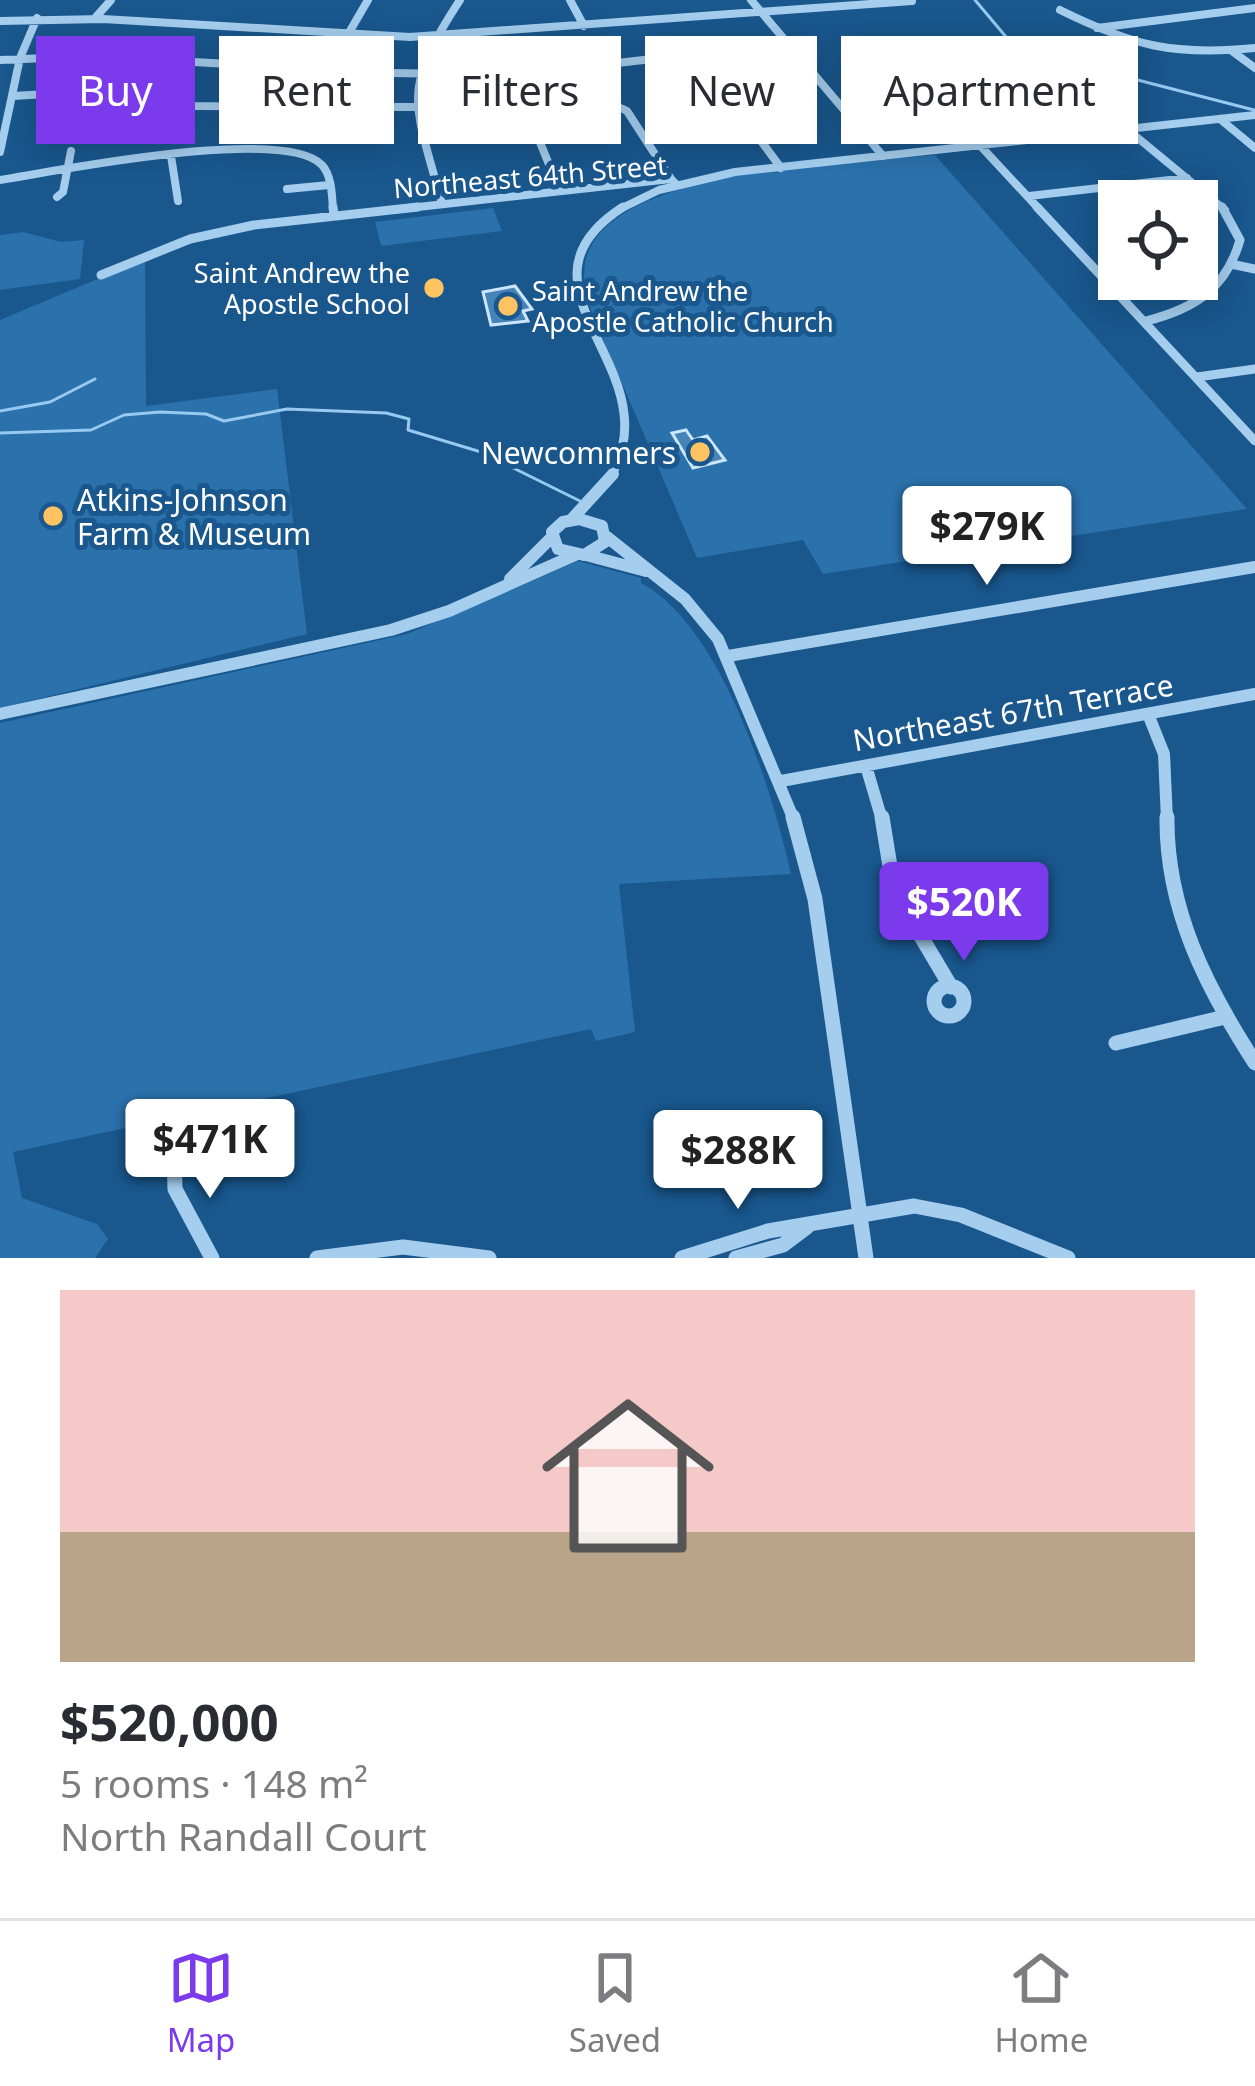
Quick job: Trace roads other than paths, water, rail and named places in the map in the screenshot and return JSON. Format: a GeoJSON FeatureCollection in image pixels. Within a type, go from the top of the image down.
{"type":"FeatureCollection","features":[{"type":"Feature","properties":{"kind":"street"},"geometry":{"type":"LineString","coordinates":[[96,17],[111,0]]}},
{"type":"Feature","properties":{"kind":"street"},"geometry":{"type":"LineString","coordinates":[[0,21],[96,17],[346,36],[368,0]]}},
{"type":"Feature","properties":{"kind":"street"},"geometry":{"type":"LineString","coordinates":[[438,36],[460,0]]}},
{"type":"Feature","properties":{"kind":"street"},"geometry":{"type":"LineString","coordinates":[[570,0],[584,26]]}},
{"type":"Feature","properties":{"kind":"street"},"geometry":{"type":"LineString","coordinates":[[751,0],[781,36]]}},
{"type":"Feature","properties":{"kind":"street"},"geometry":{"type":"LineString","coordinates":[[450,36],[758,9],[912,2]]}},
{"type":"Feature","properties":{"kind":"street"},"geometry":{"type":"LineString","coordinates":[[1097,28],[1255,3]]}},
{"type":"Feature","properties":{"kind":"street"},"geometry":{"type":"LineString","coordinates":[[1060,10],[1158,54],[1255,48]]}},
{"type":"Feature","properties":{"kind":"street"},"geometry":{"type":"LineString","coordinates":[[0,152],[20,58],[37,18]]}},
{"type":"Feature","properties":{"kind":"street"},"geometry":{"type":"LineString","coordinates":[[1231,51],[1255,68]]}},
{"type":"Feature","properties":{"kind":"street"},"geometry":{"type":"LineString","coordinates":[[0,60],[85,55],[245,67],[418,72]]}},
{"type":"Feature","properties":{"kind":"street"},"geometry":{"type":"LineString","coordinates":[[817,78],[883,156]]}},
{"type":"Feature","properties":{"kind":"street"},"geometry":{"type":"LineString","coordinates":[[418,82],[413,107],[442,204]]}},
{"type":"Feature","properties":{"kind":"street"},"geometry":{"type":"LineString","coordinates":[[13,96],[47,94],[188,106],[413,107]]}},
{"type":"Feature","properties":{"kind":"street"},"geometry":{"type":"LineString","coordinates":[[621,106],[631,101]]}},
{"type":"Feature","properties":{"kind":"street"},"geometry":{"type":"LineString","coordinates":[[0,714],[391,631],[601,548],[604,503],[621,458],[625,416],[578,292],[577,263],[602,221],[674,182],[621,108]]}},
{"type":"Feature","properties":{"kind":"street","name":"Northeast 64th Street"},"geometry":{"type":"LineString","coordinates":[[1138,128],[1255,115]]}},
{"type":"Feature","properties":{"kind":"street"},"geometry":{"type":"LineString","coordinates":[[1220,119],[1255,148]]}},
{"type":"Feature","properties":{"kind":"street"},"geometry":{"type":"LineString","coordinates":[[1138,138],[1229,213],[1238,226],[1240,247],[1210,298],[1186,311],[1146,321]]}},
{"type":"Feature","properties":{"kind":"street"},"geometry":{"type":"LineString","coordinates":[[541,144],[560,191]]}},
{"type":"Feature","properties":{"kind":"street"},"geometry":{"type":"LineString","coordinates":[[763,144],[781,168]]}},
{"type":"Feature","properties":{"kind":"street","name":"Northeast 64th Street"},"geometry":{"type":"LineString","coordinates":[[101,275],[221,231],[1000,144]]}},
{"type":"Feature","properties":{"kind":"street"},"geometry":{"type":"LineString","coordinates":[[982,146],[1255,441]]}},
{"type":"Feature","properties":{"kind":"street"},"geometry":{"type":"LineString","coordinates":[[0,180],[230,149],[287,150],[321,164],[334,216]]}},
{"type":"Feature","properties":{"kind":"street"},"geometry":{"type":"LineString","coordinates":[[57,197],[63,192],[71,152]]}},
{"type":"Feature","properties":{"kind":"street"},"geometry":{"type":"LineString","coordinates":[[171,156],[178,201]]}},
{"type":"Feature","properties":{"kind":"street"},"geometry":{"type":"LineString","coordinates":[[1029,196],[1187,178]]}},
{"type":"Feature","properties":{"kind":"street"},"geometry":{"type":"LineString","coordinates":[[287,189],[329,185]]}},
{"type":"Feature","properties":{"kind":"street"},"geometry":{"type":"LineString","coordinates":[[1231,264],[1255,268]]}},
{"type":"Feature","properties":{"kind":"street"},"geometry":{"type":"LineString","coordinates":[[1197,377],[1255,369]]}},
{"type":"Feature","properties":{"kind":"street"},"geometry":{"type":"LineString","coordinates":[[508,582],[551,538],[556,526],[604,503]]}},
{"type":"Feature","properties":{"kind":"street"},"geometry":{"type":"LineString","coordinates":[[571,520],[604,531],[646,571],[685,599],[728,656],[781,782],[815,899],[866,1258]]}},
{"type":"Feature","properties":{"kind":"street"},"geometry":{"type":"LineString","coordinates":[[551,538],[558,549],[646,571]]}},
{"type":"Feature","properties":{"kind":"street"},"geometry":{"type":"LineString","coordinates":[[728,656],[1255,567]]}},
{"type":"Feature","properties":{"kind":"street","name":"Northeast 67th Terrace"},"geometry":{"type":"LineString","coordinates":[[781,782],[1255,694]]}},
{"type":"Feature","properties":{"kind":"street"},"geometry":{"type":"LineString","coordinates":[[1148,715],[1163,738],[1168,760],[1165,838],[1179,916],[1225,1017],[1255,1064]]}},
{"type":"Feature","properties":{"kind":"street"},"geometry":{"type":"LineString","coordinates":[[866,766],[878,795],[894,890],[951,987]]}},
{"type":"Feature","properties":{"kind":"street"},"geometry":{"type":"LineString","coordinates":[[1115,1043],[1225,1017]]}},
{"type":"Feature","properties":{"kind":"street"},"geometry":{"type":"LineString","coordinates":[[173,1153],[175,1189],[212,1258]]}},
{"type":"Feature","properties":{"kind":"street"},"geometry":{"type":"LineString","coordinates":[[682,1258],[768,1231],[861,1212],[938,1209],[1067,1258]]}},
{"type":"Feature","properties":{"kind":"street"},"geometry":{"type":"LineString","coordinates":[[736,1258],[783,1245],[808,1226]]}},
{"type":"Feature","properties":{"kind":"street"},"geometry":{"type":"LineString","coordinates":[[317,1258],[393,1247],[436,1248],[489,1258]]}},
{"type":"Feature","properties":{"kind":"waterway"},"geometry":{"type":"LineString","coordinates":[[975,0],[1007,38],[1095,69],[1254,110]]}},
{"type":"Feature","properties":{"kind":"waterway"},"geometry":{"type":"LineString","coordinates":[[0,411],[50,402],[95,379]]}},
{"type":"Feature","properties":{"kind":"waterway"},"geometry":{"type":"LineString","coordinates":[[0,433],[91,430],[124,415],[160,412],[206,414],[224,421],[287,409],[386,413],[409,419],[408,430],[481,452],[582,502]]}},
{"type":"Feature","properties":{"kind":"place","name":"Saint Andrew the Apostle School"},"geometry":{"type":"Point","coordinates":[434,288]}},
{"type":"Feature","properties":{"kind":"place","name":"Saint Andrew the Apostle Catholic Church"},"geometry":{"type":"Point","coordinates":[508,306]}},
{"type":"Feature","properties":{"kind":"place","name":"Newcommers"},"geometry":{"type":"Point","coordinates":[700,452]}},
{"type":"Feature","properties":{"kind":"place","name":"Atkins-Johnson Farm & Museum"},"geometry":{"type":"Point","coordinates":[53,516]}}]}
